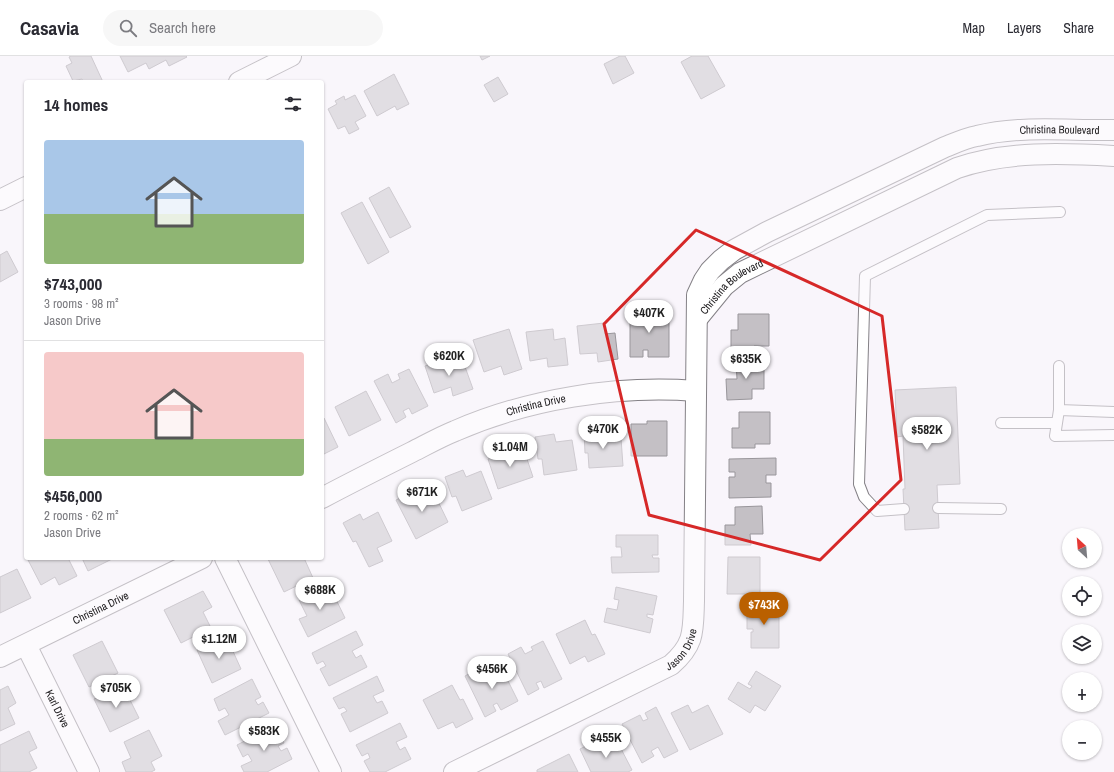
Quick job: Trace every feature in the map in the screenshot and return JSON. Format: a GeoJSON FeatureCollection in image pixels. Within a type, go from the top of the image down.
{"type":"FeatureCollection","features":[{"type":"Feature","properties":{"kind":"street"},"geometry":{"type":"LineString","coordinates":[[243,80],[291,56]]}},
{"type":"Feature","properties":{"kind":"street","name":"Christina Boulevard"},"geometry":{"type":"LineString","coordinates":[[697,319],[698,295],[704,280],[721,260],[734,250],[768,232],[945,147],[976,136],[1005,131],[1114,130]]}},
{"type":"Feature","properties":{"kind":"street","name":"Christina Boulevard"},"geometry":{"type":"LineString","coordinates":[[1005,131],[1008,157]]}},
{"type":"Feature","properties":{"kind":"street","name":"Christina Boulevard"},"geometry":{"type":"LineString","coordinates":[[697,319],[724,286],[740,273],[834,226],[957,168],[977,161],[1008,157],[1056,154],[1114,156]]}},
{"type":"Feature","properties":{"kind":"street"},"geometry":{"type":"LineString","coordinates":[[0,200],[24,188]]}},
{"type":"Feature","properties":{"kind":"street"},"geometry":{"type":"LineString","coordinates":[[824,206],[834,226]]}},
{"type":"Feature","properties":{"kind":"street"},"geometry":{"type":"LineString","coordinates":[[696,391],[697,319]]}},
{"type":"Feature","properties":{"kind":"street","name":"Christina Drive"},"geometry":{"type":"LineString","coordinates":[[324,497],[455,431],[503,413],[538,403],[582,395],[667,389],[696,391]]}},
{"type":"Feature","properties":{"kind":"street","name":"Jason Drive"},"geometry":{"type":"LineString","coordinates":[[454,772],[671,665],[686,648],[693,630],[694,608],[696,391]]}},
{"type":"Feature","properties":{"kind":"street","name":"Christina Drive"},"geometry":{"type":"LineString","coordinates":[[0,657],[198,560]]}},
{"type":"Feature","properties":{"kind":"street"},"geometry":{"type":"LineString","coordinates":[[226,560],[331,772]]}},
{"type":"Feature","properties":{"kind":"street","name":"Karl Drive"},"geometry":{"type":"LineString","coordinates":[[26,644],[89,772]]}},
{"type":"Feature","properties":{"kind":"lane"},"geometry":{"type":"LineString","coordinates":[[904,509],[877,510],[864,497],[859,484],[865,276],[987,215],[1060,212]]}},
{"type":"Feature","properties":{"kind":"lane"},"geometry":{"type":"LineString","coordinates":[[1059,366],[1059,410],[1055,436],[1114,435]]}},
{"type":"Feature","properties":{"kind":"lane"},"geometry":{"type":"LineString","coordinates":[[1059,410],[1114,412]]}},
{"type":"Feature","properties":{"kind":"lane"},"geometry":{"type":"LineString","coordinates":[[1001,423],[1057,423]]}},
{"type":"Feature","properties":{"kind":"lane"},"geometry":{"type":"LineString","coordinates":[[938,508],[1001,509]]}},
{"type":"Feature","properties":{"kind":"highlighted area"},"geometry":{"type":"Polygon","coordinates":[[[696,230],[882,316],[901,480],[820,560],[649,515],[604,324],[696,230]]]}},
{"type":"Feature","properties":{"kind":"building"},"geometry":{"type":"Polygon","coordinates":[[[91,56],[102,80],[73,80],[66,66],[72,63],[69,57],[91,56]]]}},
{"type":"Feature","properties":{"kind":"building"},"geometry":{"type":"Polygon","coordinates":[[[120,56],[187,57],[169,66],[166,60],[149,69],[146,63],[128,72],[120,56]]]}},
{"type":"Feature","properties":{"kind":"building"},"geometry":{"type":"Polygon","coordinates":[[[480,56],[490,56],[482,60],[480,56]]]}},
{"type":"Feature","properties":{"kind":"building"},"geometry":{"type":"Polygon","coordinates":[[[620,56],[625,56],[634,73],[613,84],[604,64],[620,56]]]}},
{"type":"Feature","properties":{"kind":"building"},"geometry":{"type":"Polygon","coordinates":[[[692,56],[708,56],[725,86],[701,99],[681,62],[692,56]]]}},
{"type":"Feature","properties":{"kind":"building"},"geometry":{"type":"Polygon","coordinates":[[[394,74],[409,104],[397,110],[395,106],[377,116],[364,91],[394,74]]]}},
{"type":"Feature","properties":{"kind":"building"},"geometry":{"type":"Polygon","coordinates":[[[498,77],[508,94],[494,102],[484,85],[498,77]]]}},
{"type":"Feature","properties":{"kind":"building"},"geometry":{"type":"Polygon","coordinates":[[[355,95],[366,116],[355,122],[359,129],[349,134],[345,126],[338,129],[328,109],[337,104],[335,101],[344,96],[345,100],[355,95]]]}},
{"type":"Feature","properties":{"kind":"building"},"geometry":{"type":"Polygon","coordinates":[[[389,187],[411,227],[390,238],[369,198],[389,187]]]}},
{"type":"Feature","properties":{"kind":"building"},"geometry":{"type":"Polygon","coordinates":[[[362,202],[389,252],[368,264],[341,213],[362,202]]]}},
{"type":"Feature","properties":{"kind":"building"},"geometry":{"type":"Polygon","coordinates":[[[7,251],[18,272],[0,282],[0,255],[7,251]]]}},
{"type":"Feature","properties":{"kind":"building"},"geometry":{"type":"Polygon","coordinates":[[[630,309],[647,309],[647,319],[655,319],[655,314],[669,314],[669,357],[648,357],[648,350],[643,350],[643,357],[630,357],[630,309]]]}},
{"type":"Feature","properties":{"kind":"building"},"geometry":{"type":"Polygon","coordinates":[[[738,314],[769,314],[769,346],[754,346],[754,350],[731,351],[731,330],[738,330],[738,314]]]}},
{"type":"Feature","properties":{"kind":"building"},"geometry":{"type":"Polygon","coordinates":[[[604,323],[605,334],[615,333],[618,359],[598,362],[597,353],[580,354],[577,326],[604,323]]]}},
{"type":"Feature","properties":{"kind":"building"},"geometry":{"type":"Polygon","coordinates":[[[509,329],[522,369],[504,375],[501,366],[484,372],[473,340],[509,329]]]}},
{"type":"Feature","properties":{"kind":"building"},"geometry":{"type":"Polygon","coordinates":[[[553,329],[554,340],[565,338],[568,365],[548,367],[547,358],[530,361],[526,332],[553,329]]]}},
{"type":"Feature","properties":{"kind":"building"},"geometry":{"type":"Polygon","coordinates":[[[451,357],[454,367],[464,364],[473,389],[453,396],[451,387],[434,393],[425,366],[451,357]]]}},
{"type":"Feature","properties":{"kind":"building"},"geometry":{"type":"Polygon","coordinates":[[[736,361],[764,361],[764,389],[752,389],[752,399],[727,400],[726,379],[737,379],[736,361]]]}},
{"type":"Feature","properties":{"kind":"building"},"geometry":{"type":"Polygon","coordinates":[[[409,369],[428,406],[412,414],[409,408],[403,411],[406,417],[396,423],[374,381],[388,374],[392,383],[400,379],[398,374],[409,369]]]}},
{"type":"Feature","properties":{"kind":"building"},"geometry":{"type":"Polygon","coordinates":[[[956,387],[960,484],[937,485],[939,528],[905,530],[903,436],[897,437],[895,390],[956,387]]]}},
{"type":"Feature","properties":{"kind":"building"},"geometry":{"type":"Polygon","coordinates":[[[366,391],[381,420],[349,436],[335,407],[366,391]]]}},
{"type":"Feature","properties":{"kind":"building"},"geometry":{"type":"Polygon","coordinates":[[[739,412],[770,412],[770,444],[755,444],[755,448],[732,448],[732,428],[739,428],[739,412]]]}},
{"type":"Feature","properties":{"kind":"building"},"geometry":{"type":"Polygon","coordinates":[[[324,418],[338,447],[324,454],[324,418]]]}},
{"type":"Feature","properties":{"kind":"building"},"geometry":{"type":"Polygon","coordinates":[[[647,421],[667,421],[667,456],[631,456],[631,424],[647,424],[647,421]]]}},
{"type":"Feature","properties":{"kind":"building"},"geometry":{"type":"Polygon","coordinates":[[[604,430],[605,439],[621,438],[623,466],[589,468],[588,453],[585,453],[584,431],[604,430]]]}},
{"type":"Feature","properties":{"kind":"building"},"geometry":{"type":"Polygon","coordinates":[[[554,434],[556,442],[572,440],[577,470],[544,475],[542,459],[538,459],[535,437],[554,434]]]}},
{"type":"Feature","properties":{"kind":"building"},"geometry":{"type":"Polygon","coordinates":[[[523,447],[533,477],[498,489],[488,459],[523,447]]]}},
{"type":"Feature","properties":{"kind":"building"},"geometry":{"type":"Polygon","coordinates":[[[776,458],[776,475],[766,475],[766,483],[771,483],[771,497],[729,498],[729,477],[735,477],[735,472],[729,472],[729,459],[776,458]]]}},
{"type":"Feature","properties":{"kind":"building"},"geometry":{"type":"Polygon","coordinates":[[[463,470],[466,477],[481,471],[492,499],[462,511],[456,496],[452,497],[445,477],[463,470]]]}},
{"type":"Feature","properties":{"kind":"building"},"geometry":{"type":"Polygon","coordinates":[[[433,491],[448,522],[416,539],[396,500],[413,492],[417,500],[433,491]]]}},
{"type":"Feature","properties":{"kind":"building"},"geometry":{"type":"Polygon","coordinates":[[[762,506],[763,534],[750,534],[751,545],[725,545],[725,525],[735,525],[735,507],[762,506]]]}},
{"type":"Feature","properties":{"kind":"building"},"geometry":{"type":"Polygon","coordinates":[[[378,512],[392,541],[377,548],[383,561],[369,567],[356,541],[353,542],[343,523],[360,514],[363,520],[378,512]]]}},
{"type":"Feature","properties":{"kind":"building"},"geometry":{"type":"Polygon","coordinates":[[[616,535],[658,535],[658,555],[652,555],[653,558],[659,558],[659,572],[612,573],[611,557],[622,557],[621,547],[616,547],[616,535]]]}},
{"type":"Feature","properties":{"kind":"building"},"geometry":{"type":"Polygon","coordinates":[[[728,557],[760,557],[760,594],[727,594],[728,557]]]}},
{"type":"Feature","properties":{"kind":"building"},"geometry":{"type":"Polygon","coordinates":[[[28,560],[69,560],[77,576],[59,585],[55,577],[41,585],[28,560]]]}},
{"type":"Feature","properties":{"kind":"building"},"geometry":{"type":"Polygon","coordinates":[[[83,560],[110,560],[88,571],[83,560]]]}},
{"type":"Feature","properties":{"kind":"building"},"geometry":{"type":"Polygon","coordinates":[[[268,560],[305,560],[313,578],[284,592],[268,560]]]}},
{"type":"Feature","properties":{"kind":"building"},"geometry":{"type":"Polygon","coordinates":[[[17,569],[31,598],[0,613],[0,577],[17,569]]]}},
{"type":"Feature","properties":{"kind":"building"},"geometry":{"type":"Polygon","coordinates":[[[329,585],[345,618],[308,637],[299,619],[307,616],[299,600],[329,585]]]}},
{"type":"Feature","properties":{"kind":"building"},"geometry":{"type":"Polygon","coordinates":[[[616,587],[657,596],[653,615],[647,614],[647,617],[653,619],[650,633],[604,622],[607,608],[617,610],[619,600],[614,599],[616,587]]]}},
{"type":"Feature","properties":{"kind":"building"},"geometry":{"type":"Polygon","coordinates":[[[203,591],[212,607],[203,612],[211,628],[181,643],[164,610],[203,591]]]}},
{"type":"Feature","properties":{"kind":"building"},"geometry":{"type":"Polygon","coordinates":[[[747,606],[779,606],[779,648],[751,648],[751,632],[753,632],[753,629],[747,629],[747,606]]]}},
{"type":"Feature","properties":{"kind":"building"},"geometry":{"type":"Polygon","coordinates":[[[585,620],[592,635],[595,634],[605,654],[588,662],[585,656],[570,664],[556,634],[585,620]]]}},
{"type":"Feature","properties":{"kind":"building"},"geometry":{"type":"Polygon","coordinates":[[[356,631],[363,645],[352,651],[356,658],[361,655],[367,667],[329,686],[320,669],[326,666],[323,661],[317,664],[312,653],[356,631]]]}},
{"type":"Feature","properties":{"kind":"building"},"geometry":{"type":"Polygon","coordinates":[[[226,636],[241,669],[212,683],[197,650],[226,636]]]}},
{"type":"Feature","properties":{"kind":"building"},"geometry":{"type":"Polygon","coordinates":[[[102,641],[118,673],[89,687],[73,655],[102,641]]]}},
{"type":"Feature","properties":{"kind":"building"},"geometry":{"type":"Polygon","coordinates":[[[543,641],[562,679],[544,688],[541,681],[536,683],[539,689],[528,695],[508,654],[521,647],[525,654],[533,650],[531,647],[543,641]]]}},
{"type":"Feature","properties":{"kind":"building"},"geometry":{"type":"Polygon","coordinates":[[[499,663],[518,701],[501,710],[497,703],[493,705],[496,711],[485,717],[465,676],[478,669],[481,676],[489,672],[488,669],[499,663]]]}},
{"type":"Feature","properties":{"kind":"building"},"geometry":{"type":"Polygon","coordinates":[[[756,671],[781,686],[765,711],[755,705],[750,713],[728,699],[738,682],[750,689],[752,686],[748,684],[756,671]]]}},
{"type":"Feature","properties":{"kind":"building"},"geometry":{"type":"Polygon","coordinates":[[[377,676],[384,691],[373,696],[377,703],[382,701],[388,713],[350,732],[341,714],[347,711],[344,707],[339,709],[333,698],[377,676]]]}},
{"type":"Feature","properties":{"kind":"building"},"geometry":{"type":"Polygon","coordinates":[[[252,679],[261,697],[255,700],[258,705],[263,702],[269,713],[225,735],[218,721],[229,715],[225,708],[219,711],[214,699],[252,679]]]}},
{"type":"Feature","properties":{"kind":"building"},"geometry":{"type":"Polygon","coordinates":[[[452,685],[460,700],[463,699],[473,719],[456,728],[453,722],[438,729],[423,700],[452,685]]]}},
{"type":"Feature","properties":{"kind":"building"},"geometry":{"type":"Polygon","coordinates":[[[8,686],[16,703],[8,708],[15,724],[0,731],[0,690],[8,686]]]}},
{"type":"Feature","properties":{"kind":"building"},"geometry":{"type":"Polygon","coordinates":[[[123,686],[139,718],[110,732],[94,699],[123,686]]]}},
{"type":"Feature","properties":{"kind":"building"},"geometry":{"type":"Polygon","coordinates":[[[688,705],[692,713],[708,705],[723,734],[690,750],[671,713],[688,705]]]}},
{"type":"Feature","properties":{"kind":"building"},"geometry":{"type":"Polygon","coordinates":[[[656,707],[678,751],[664,758],[658,747],[651,751],[654,756],[642,763],[622,724],[640,715],[643,721],[648,719],[645,713],[656,707]]]}},
{"type":"Feature","properties":{"kind":"building"},"geometry":{"type":"Polygon","coordinates":[[[400,723],[407,737],[396,742],[400,750],[405,747],[411,759],[385,772],[370,772],[364,761],[370,758],[368,753],[362,756],[356,745],[400,723]]]}},
{"type":"Feature","properties":{"kind":"building"},"geometry":{"type":"Polygon","coordinates":[[[276,725],[284,743],[278,746],[281,751],[287,748],[292,759],[267,772],[244,772],[241,766],[252,761],[248,754],[243,757],[237,745],[276,725]]]}},
{"type":"Feature","properties":{"kind":"building"},"geometry":{"type":"Polygon","coordinates":[[[149,730],[162,756],[151,762],[155,770],[151,772],[126,772],[122,762],[131,758],[124,742],[149,730]]]}},
{"type":"Feature","properties":{"kind":"building"},"geometry":{"type":"Polygon","coordinates":[[[29,731],[37,748],[29,752],[37,768],[29,772],[0,772],[0,745],[29,731]]]}},
{"type":"Feature","properties":{"kind":"building"},"geometry":{"type":"Polygon","coordinates":[[[596,741],[601,750],[617,741],[632,770],[628,772],[591,772],[580,749],[596,741]]]}},
{"type":"Feature","properties":{"kind":"building"},"geometry":{"type":"Polygon","coordinates":[[[569,754],[578,772],[537,772],[537,770],[569,754]]]}}]}
